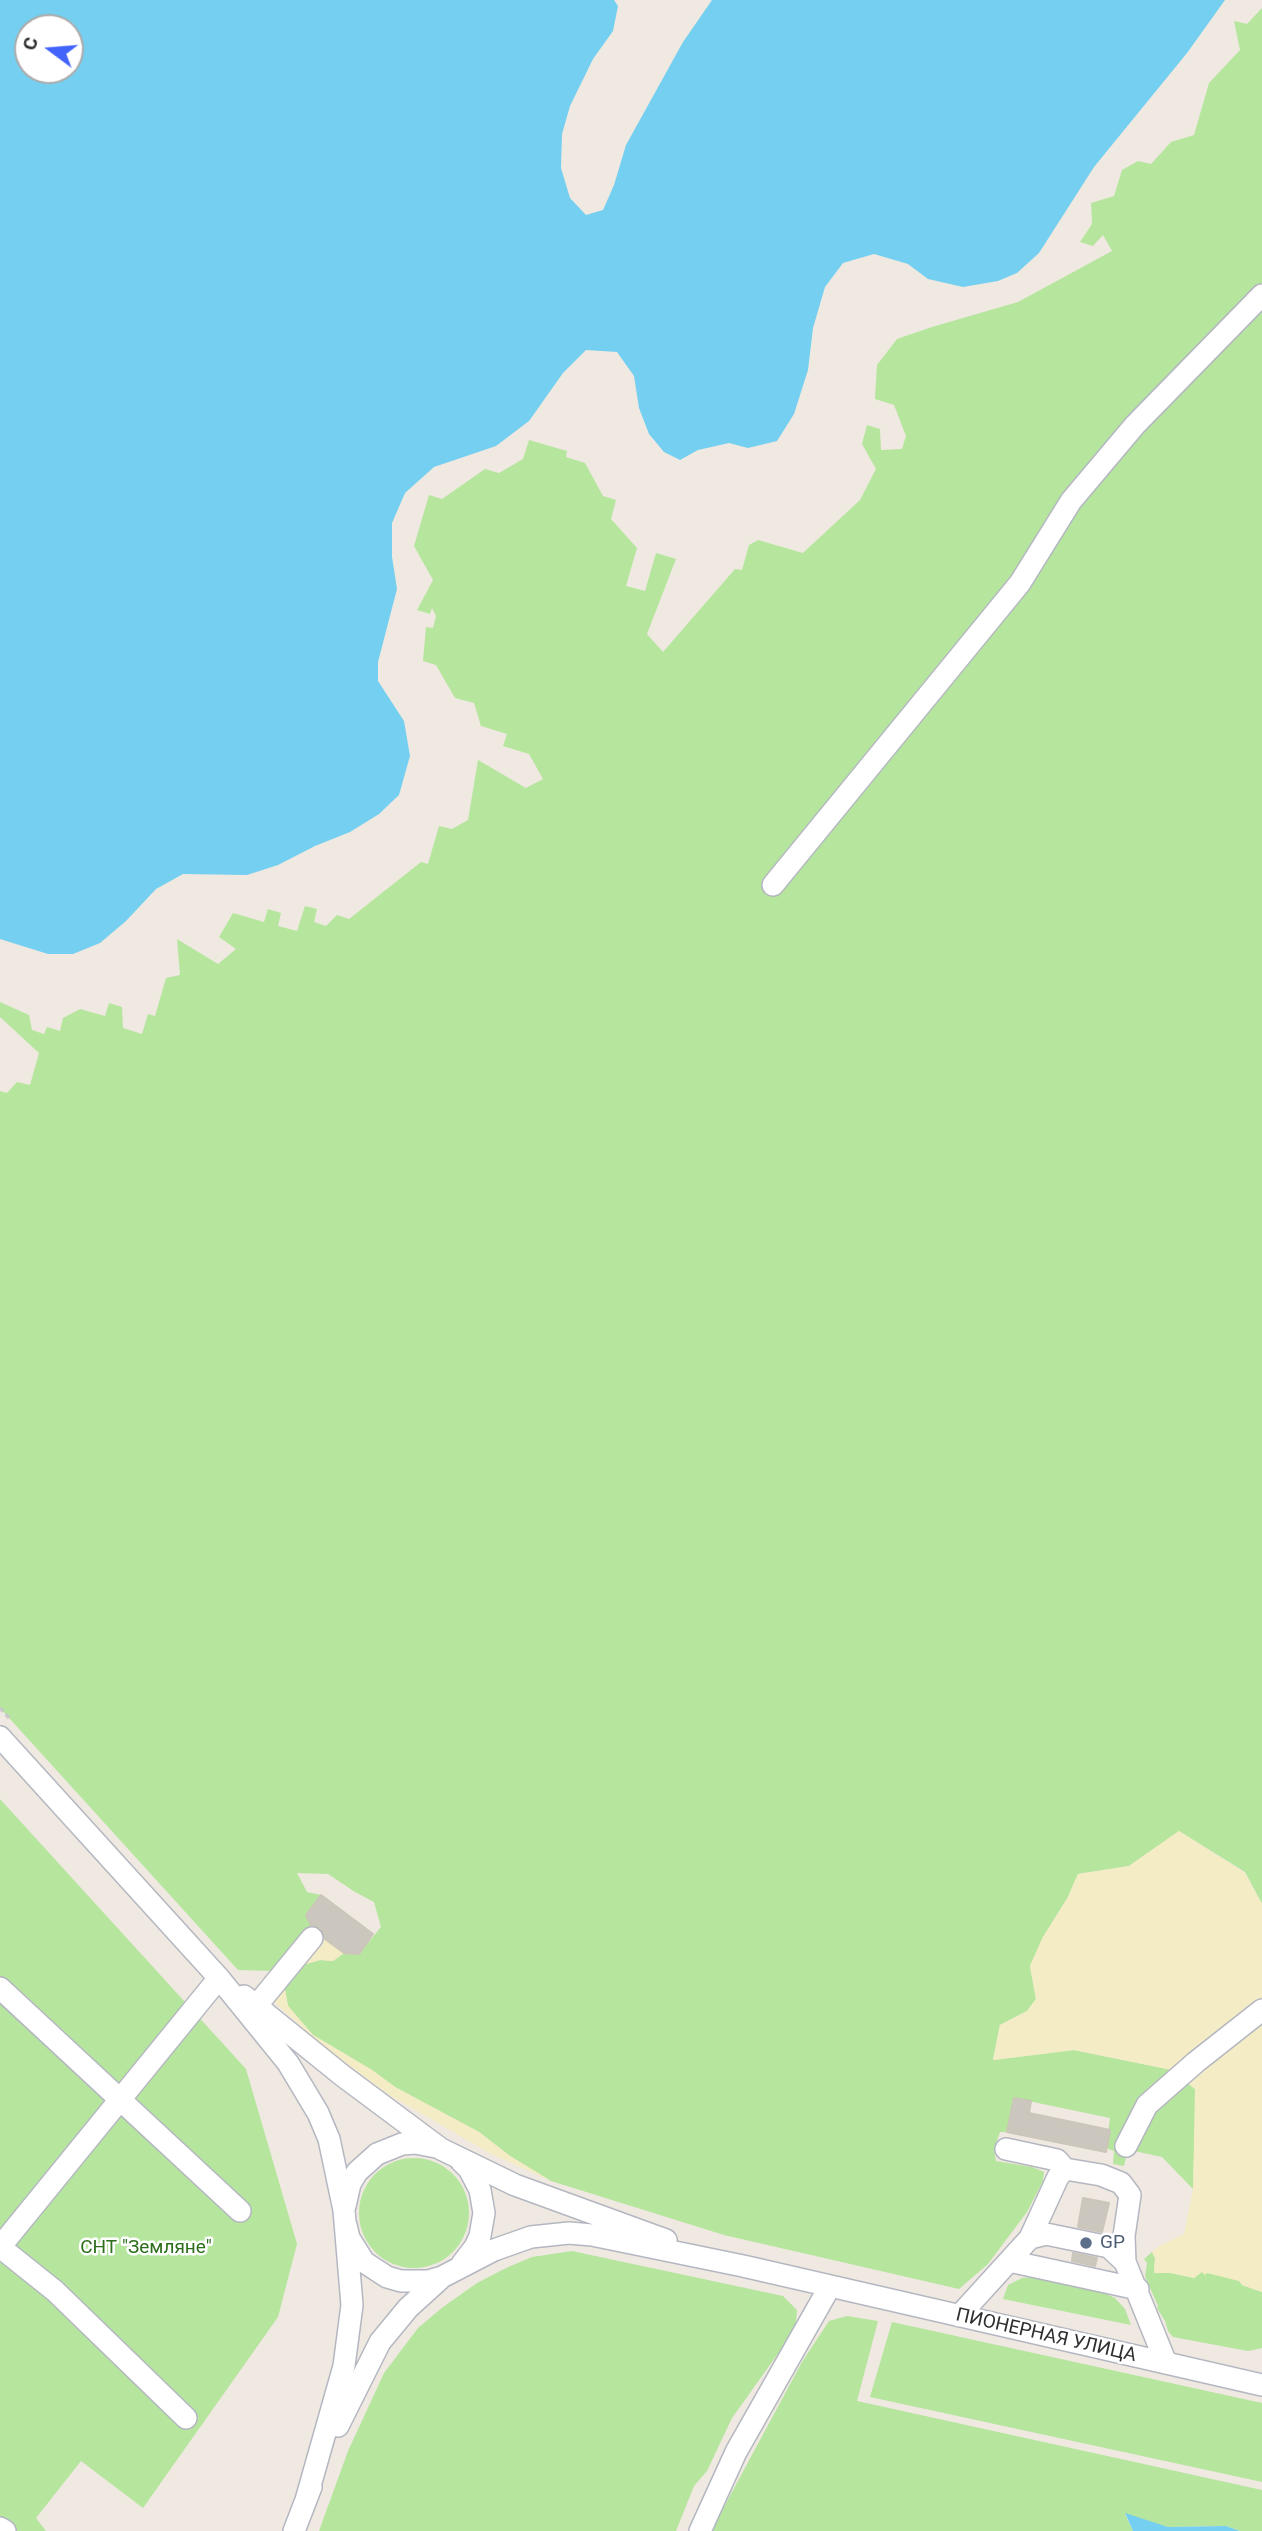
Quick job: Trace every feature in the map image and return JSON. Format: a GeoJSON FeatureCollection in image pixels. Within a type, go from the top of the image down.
{"type":"FeatureCollection","features":[{"type":"Feature","properties":{"kind":"street"},"geometry":{"type":"LineString","coordinates":[[773,885],[1020,583],[1071,500],[1135,425],[1262,295]]}},
{"type":"Feature","properties":{"kind":"street"},"geometry":{"type":"LineString","coordinates":[[0,1737],[219,1978],[288,2063],[318,2113],[332,2150],[345,2218],[355,2251],[364,2262],[387,2277],[414,2283],[447,2275],[511,2243],[531,2237],[569,2233],[592,2235],[743,2266]]}},
{"type":"Feature","properties":{"kind":"street"},"geometry":{"type":"LineString","coordinates":[[257,2006],[312,1938]]}},
{"type":"Feature","properties":{"kind":"street"},"geometry":{"type":"LineString","coordinates":[[219,1978],[343,2076],[461,2161],[480,2190],[484,2213],[483,2224],[469,2256],[408,2308],[380,2342],[347,2406],[294,2531]]}},
{"type":"Feature","properties":{"kind":"street"},"geometry":{"type":"LineString","coordinates":[[186,2418],[55,2291],[0,2247],[219,1978]]}},
{"type":"Feature","properties":{"kind":"street"},"geometry":{"type":"LineString","coordinates":[[0,1988],[240,2211]]}},
{"type":"Feature","properties":{"kind":"street"},"geometry":{"type":"LineString","coordinates":[[1126,2146],[1147,2105],[1262,2010]]}},
{"type":"Feature","properties":{"kind":"street"},"geometry":{"type":"LineString","coordinates":[[306,2500],[344,2366],[350,2331],[352,2305],[345,2218],[346,2197],[357,2172],[377,2154],[402,2144],[428,2144],[565,2204],[743,2266]]}},
{"type":"Feature","properties":{"kind":"street"},"geometry":{"type":"LineString","coordinates":[[1006,2149],[1057,2160],[1065,2169],[1101,2175],[1121,2183],[1130,2195],[1124,2236],[1125,2262]]}},
{"type":"Feature","properties":{"kind":"street"},"geometry":{"type":"LineString","coordinates":[[959,2316],[1030,2238],[1058,2177],[1065,2169]]}},
{"type":"Feature","properties":{"kind":"street"},"geometry":{"type":"LineString","coordinates":[[1030,2238],[1046,2234],[1109,2247],[1125,2262],[1166,2363]]}},
{"type":"Feature","properties":{"kind":"street"},"geometry":{"type":"LineString","coordinates":[[1010,2261],[1138,2290]]}},
{"type":"Feature","properties":{"kind":"street","name":"ПИОНЕРНАЯ УЛИЦА"},"geometry":{"type":"LineString","coordinates":[[743,2266],[829,2288],[1262,2385]]}},
{"type":"Feature","properties":{"kind":"street"},"geometry":{"type":"LineString","coordinates":[[700,2531],[736,2452],[829,2288]]}},
{"type":"Feature","properties":{"kind":"street"},"geometry":{"type":"LineString","coordinates":[[0,2528],[5,2531]]}},
{"type":"Feature","properties":{"kind":"green space"},"geometry":{"type":"Polygon","coordinates":[[[1262,8],[1262,1904],[1245,1872],[1179,1831],[1129,1866],[1078,1874],[1030,1966],[1036,1999],[1027,2011],[1000,2025],[993,2060],[1074,2050],[1172,2070],[1196,2090],[1193,2189],[1162,2157],[1134,2151],[1127,2153],[1124,2166],[1113,2164],[1114,2151],[1106,2148],[1110,2118],[1014,2098],[1007,2132],[1000,2132],[994,2149],[996,2161],[1032,2167],[1044,2172],[1043,2181],[1027,2212],[988,2264],[959,2289],[724,2235],[551,2181],[510,2156],[479,2132],[395,2087],[313,2035],[288,2006],[284,1984],[306,1964],[320,1960],[333,1961],[344,1953],[359,1954],[381,1927],[374,1902],[328,1874],[297,1873],[307,1892],[321,1895],[306,1915],[313,1930],[272,1971],[238,1970],[0,1708],[0,1091],[7,1093],[17,1082],[30,1085],[39,1053],[0,1017],[0,1002],[29,1015],[32,1030],[44,1034],[47,1027],[60,1031],[63,1018],[80,1009],[105,1016],[109,1003],[122,1007],[123,1028],[142,1034],[148,1014],[155,1016],[166,978],[180,975],[177,939],[218,964],[236,949],[219,937],[233,913],[264,922],[268,909],[281,913],[278,926],[297,931],[305,906],[317,909],[314,922],[326,926],[337,915],[349,919],[421,862],[428,864],[439,826],[452,829],[468,820],[478,760],[526,788],[543,779],[529,754],[503,746],[507,734],[481,726],[474,703],[455,698],[436,665],[423,661],[426,627],[433,628],[436,616],[432,608],[430,614],[417,610],[433,580],[414,546],[429,495],[442,499],[485,469],[499,473],[523,459],[529,440],[567,451],[566,457],[585,463],[603,496],[616,500],[611,519],[637,548],[626,586],[645,591],[656,553],[676,559],[647,634],[663,652],[735,569],[742,570],[749,545],[758,540],[803,553],[860,500],[876,469],[862,444],[867,425],[880,429],[881,450],[902,449],[906,436],[894,405],[875,399],[877,365],[897,339],[1018,302],[1112,251],[1103,235],[1093,246],[1080,242],[1092,224],[1091,203],[1114,196],[1122,170],[1138,161],[1151,164],[1171,142],[1194,135],[1209,83],[1240,50],[1234,21],[1247,24],[1262,8]]]}},
{"type":"Feature","properties":{"kind":"green space","name":"СНТ \"Земляне\""},"geometry":{"type":"Polygon","coordinates":[[[0,1799],[246,2069],[297,2244],[278,2317],[143,2508],[81,2461],[36,2518],[46,2531],[0,2531],[0,1799]]]}},
{"type":"Feature","properties":{"kind":"green space"},"geometry":{"type":"Polygon","coordinates":[[[414,2158],[435,2163],[453,2174],[464,2192],[469,2213],[464,2234],[453,2252],[435,2263],[414,2268],[393,2263],[375,2252],[364,2234],[359,2213],[364,2192],[375,2174],[393,2163],[414,2158]]]}},
{"type":"Feature","properties":{"kind":"green space"},"geometry":{"type":"Polygon","coordinates":[[[572,2251],[783,2296],[797,2310],[796,2323],[787,2341],[732,2418],[707,2471],[694,2486],[676,2531],[319,2531],[348,2451],[384,2373],[418,2328],[477,2283],[506,2268],[532,2257],[572,2251]]]}},
{"type":"Feature","properties":{"kind":"green space"},"geometry":{"type":"Polygon","coordinates":[[[1152,2252],[1155,2258],[1154,2273],[1171,2273],[1194,2278],[1202,2271],[1240,2281],[1242,2285],[1262,2292],[1262,2348],[1248,2351],[1173,2337],[1157,2308],[1145,2276],[1147,2263],[1144,2259],[1152,2252]]]}},
{"type":"Feature","properties":{"kind":"green space"},"geometry":{"type":"Polygon","coordinates":[[[1032,2277],[1104,2293],[1115,2298],[1125,2309],[1131,2325],[1003,2299],[1008,2285],[1022,2278],[1032,2277]]]}},
{"type":"Feature","properties":{"kind":"green space"},"geometry":{"type":"Polygon","coordinates":[[[847,2316],[878,2321],[857,2401],[1262,2490],[1262,2531],[1240,2531],[1226,2526],[1168,2527],[1125,2514],[1133,2531],[711,2531],[802,2362],[829,2321],[847,2316]]]}},
{"type":"Feature","properties":{"kind":"green space"},"geometry":{"type":"Polygon","coordinates":[[[892,2322],[1262,2403],[1262,2482],[870,2397],[892,2322]]]}},
{"type":"Feature","properties":{"kind":"sand"},"geometry":{"type":"Polygon","coordinates":[[[1179,1831],[1245,1873],[1262,1904],[1262,2292],[1242,2285],[1239,2281],[1207,2273],[1205,2275],[1202,2272],[1194,2278],[1171,2273],[1154,2273],[1155,2258],[1152,2252],[1184,2234],[1193,2189],[1195,2089],[1172,2070],[1074,2050],[993,2060],[1000,2025],[1027,2011],[1036,1999],[1030,1966],[1078,1874],[1129,1866],[1179,1831]]]}},
{"type":"Feature","properties":{"kind":"sand"},"geometry":{"type":"Polygon","coordinates":[[[320,1936],[344,1953],[333,1961],[320,1960],[306,1964],[284,1984],[288,2006],[313,2035],[395,2087],[479,2132],[510,2156],[551,2181],[491,2154],[391,2096],[322,2046],[270,1998],[320,1936]]]}},
{"type":"Feature","properties":{"kind":"water"},"geometry":{"type":"Polygon","coordinates":[[[0,0],[614,0],[618,6],[613,31],[593,59],[570,106],[562,134],[561,168],[570,198],[586,215],[603,210],[626,145],[683,42],[712,0],[1225,0],[1187,53],[1094,167],[1039,253],[1017,273],[998,281],[963,287],[928,279],[908,264],[874,254],[843,263],[825,287],[813,328],[808,370],[794,414],[777,441],[748,448],[729,443],[698,450],[680,460],[664,452],[649,434],[639,408],[634,376],[617,352],[586,350],[563,373],[529,421],[496,446],[434,467],[405,493],[392,523],[392,557],[397,589],[378,662],[378,681],[404,721],[410,756],[399,795],[379,814],[350,832],[278,865],[247,875],[183,874],[156,889],[126,921],[100,943],[73,954],[48,954],[0,939],[0,0]]]}},
{"type":"Feature","properties":{"kind":"water"},"geometry":{"type":"Polygon","coordinates":[[[1125,2513],[1168,2527],[1226,2526],[1240,2531],[1133,2531],[1125,2513]]]}},
{"type":"Feature","properties":{"kind":"building"},"geometry":{"type":"Polygon","coordinates":[[[321,1895],[373,1934],[359,1954],[344,1953],[325,1939],[321,1928],[311,1925],[306,1915],[321,1895]]]}},
{"type":"Feature","properties":{"kind":"building"},"geometry":{"type":"Polygon","coordinates":[[[1014,2098],[1031,2101],[1029,2113],[1110,2130],[1106,2152],[1007,2132],[1014,2098]]]}},
{"type":"Feature","properties":{"kind":"building"},"geometry":{"type":"Polygon","coordinates":[[[1083,2198],[1109,2203],[1102,2232],[1078,2227],[1083,2198]]]}},
{"type":"Feature","properties":{"kind":"building"},"geometry":{"type":"Polygon","coordinates":[[[1073,2253],[1097,2258],[1095,2266],[1072,2261],[1073,2253]]]}},
{"type":"Feature","properties":{"kind":"place","name":"GP"},"geometry":{"type":"Point","coordinates":[1086,2243]}}]}
